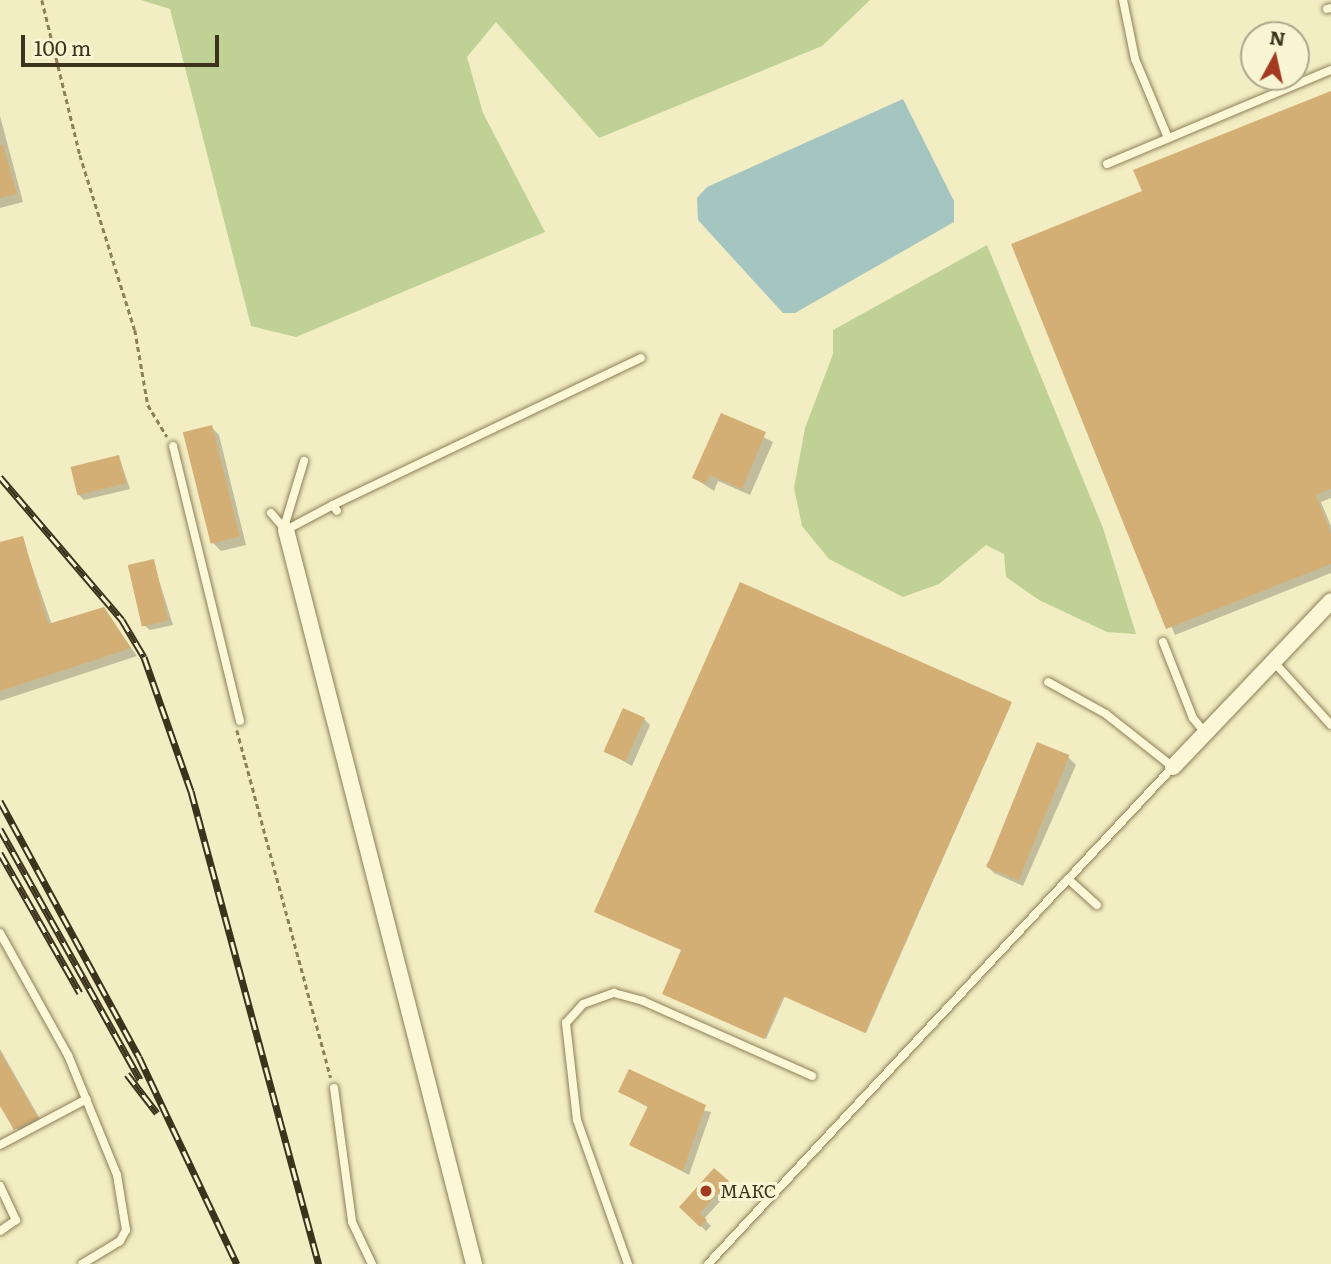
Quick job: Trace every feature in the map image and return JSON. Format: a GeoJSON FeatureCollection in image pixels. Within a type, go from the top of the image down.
{"type":"FeatureCollection","features":[{"type":"Feature","properties":{"kind":"street"},"geometry":{"type":"LineString","coordinates":[[286,527],[474,1264]]}},
{"type":"Feature","properties":{"kind":"street"},"geometry":{"type":"LineString","coordinates":[[1173,767],[1331,601]]}},
{"type":"Feature","properties":{"kind":"lane"},"geometry":{"type":"LineString","coordinates":[[1124,0],[1135,59],[1168,138]]}},
{"type":"Feature","properties":{"kind":"lane"},"geometry":{"type":"LineString","coordinates":[[1107,164],[1331,69]]}},
{"type":"Feature","properties":{"kind":"lane"},"geometry":{"type":"LineString","coordinates":[[286,527],[335,508],[641,358]]}},
{"type":"Feature","properties":{"kind":"lane"},"geometry":{"type":"LineString","coordinates":[[173,446],[240,720]]}},
{"type":"Feature","properties":{"kind":"lane"},"geometry":{"type":"LineString","coordinates":[[286,527],[304,461]]}},
{"type":"Feature","properties":{"kind":"lane"},"geometry":{"type":"LineString","coordinates":[[271,513],[286,527]]}},
{"type":"Feature","properties":{"kind":"lane"},"geometry":{"type":"LineString","coordinates":[[1163,642],[1193,718],[1205,733]]}},
{"type":"Feature","properties":{"kind":"lane"},"geometry":{"type":"LineString","coordinates":[[1273,662],[1331,725]]}},
{"type":"Feature","properties":{"kind":"lane"},"geometry":{"type":"LineString","coordinates":[[708,1264],[1173,767],[1106,714],[1048,682]]}},
{"type":"Feature","properties":{"kind":"lane"},"geometry":{"type":"LineString","coordinates":[[1068,879],[1097,905]]}},
{"type":"Feature","properties":{"kind":"lane"},"geometry":{"type":"LineString","coordinates":[[0,933],[87,1099],[117,1175],[126,1230],[120,1241],[82,1264]]}},
{"type":"Feature","properties":{"kind":"lane"},"geometry":{"type":"LineString","coordinates":[[628,1264],[577,1120],[566,1024],[583,1004],[614,993],[643,1001],[811,1076]]}},
{"type":"Feature","properties":{"kind":"lane"},"geometry":{"type":"LineString","coordinates":[[334,1088],[352,1222],[372,1264]]}},
{"type":"Feature","properties":{"kind":"lane"},"geometry":{"type":"LineString","coordinates":[[0,1145],[87,1099]]}},
{"type":"Feature","properties":{"kind":"lane"},"geometry":{"type":"LineString","coordinates":[[0,1186],[16,1220],[0,1231]]}},
{"type":"Feature","properties":{"kind":"path"},"geometry":{"type":"LineString","coordinates":[[42,0],[80,155],[135,330],[148,405],[173,446]]}},
{"type":"Feature","properties":{"kind":"path"},"geometry":{"type":"LineString","coordinates":[[240,720],[236,735],[334,1088]]}},
{"type":"Feature","properties":{"kind":"green space"},"geometry":{"type":"Polygon","coordinates":[[[141,0],[870,0],[822,46],[599,138],[496,22],[467,57],[483,113],[545,232],[296,337],[251,326],[170,9],[141,0]]]}},
{"type":"Feature","properties":{"kind":"green space"},"geometry":{"type":"Polygon","coordinates":[[[987,245],[1103,528],[1136,634],[1107,632],[1039,600],[1006,577],[1004,554],[986,545],[939,584],[903,597],[829,559],[802,526],[794,488],[805,428],[833,354],[833,330],[987,245]]]}},
{"type":"Feature","properties":{"kind":"water"},"geometry":{"type":"Polygon","coordinates":[[[903,99],[954,201],[954,222],[795,313],[783,313],[698,220],[697,198],[707,187],[903,99]]]}},
{"type":"Feature","properties":{"kind":"building"},"geometry":{"type":"Polygon","coordinates":[[[1331,91],[1331,489],[1316,495],[1331,534],[1331,564],[1166,629],[1011,244],[1142,191],[1133,170],[1331,91]]]}},
{"type":"Feature","properties":{"kind":"building"},"geometry":{"type":"Polygon","coordinates":[[[3,145],[17,194],[0,198],[0,146],[3,145]]]}},
{"type":"Feature","properties":{"kind":"building"},"geometry":{"type":"Polygon","coordinates":[[[721,413],[766,432],[742,489],[710,475],[705,484],[692,478],[721,413]]]}},
{"type":"Feature","properties":{"kind":"building"},"geometry":{"type":"Polygon","coordinates":[[[212,425],[240,537],[211,544],[183,432],[212,425]]]}},
{"type":"Feature","properties":{"kind":"building"},"geometry":{"type":"Polygon","coordinates":[[[119,455],[126,483],[78,495],[70,467],[119,455]]]}},
{"type":"Feature","properties":{"kind":"building"},"geometry":{"type":"Polygon","coordinates":[[[23,536],[48,624],[104,607],[131,648],[0,691],[0,542],[23,536]]]}},
{"type":"Feature","properties":{"kind":"building"},"geometry":{"type":"Polygon","coordinates":[[[154,559],[168,620],[142,626],[128,565],[154,559]]]}},
{"type":"Feature","properties":{"kind":"building"},"geometry":{"type":"Polygon","coordinates":[[[740,582],[1012,702],[865,1033],[783,996],[764,1039],[662,994],[681,950],[594,912],[740,582]]]}},
{"type":"Feature","properties":{"kind":"building"},"geometry":{"type":"Polygon","coordinates":[[[623,708],[645,718],[625,762],[603,752],[623,708]]]}},
{"type":"Feature","properties":{"kind":"building"},"geometry":{"type":"Polygon","coordinates":[[[1037,742],[1069,755],[1019,880],[986,867],[1037,742]]]}},
{"type":"Feature","properties":{"kind":"building"},"geometry":{"type":"Polygon","coordinates":[[[0,1052],[38,1118],[14,1130],[0,1106],[0,1052]]]}},
{"type":"Feature","properties":{"kind":"building"},"geometry":{"type":"Polygon","coordinates":[[[629,1069],[706,1105],[683,1171],[629,1145],[648,1106],[618,1092],[629,1069]]]}},
{"type":"Feature","properties":{"kind":"building","name":"МАКС"},"geometry":{"type":"Polygon","coordinates":[[[714,1168],[729,1181],[700,1213],[707,1220],[700,1227],[679,1207],[714,1168]]]}},
{"type":"Feature","properties":{"kind":"railway"},"geometry":{"type":"LineString","coordinates":[[0,477],[122,620],[144,657],[191,791],[319,1264]]}},
{"type":"Feature","properties":{"kind":"railway"},"geometry":{"type":"LineString","coordinates":[[0,801],[139,1057],[237,1264]]}},
{"type":"Feature","properties":{"kind":"railway"},"geometry":{"type":"LineString","coordinates":[[0,829],[140,1080]]}},
{"type":"Feature","properties":{"kind":"railway"},"geometry":{"type":"LineString","coordinates":[[0,853],[80,993]]}},
{"type":"Feature","properties":{"kind":"railway"},"geometry":{"type":"LineString","coordinates":[[127,1074],[157,1113]]}},
{"type":"Feature","properties":{"kind":"place","name":"МАКС"},"geometry":{"type":"Point","coordinates":[706,1191]}}]}
